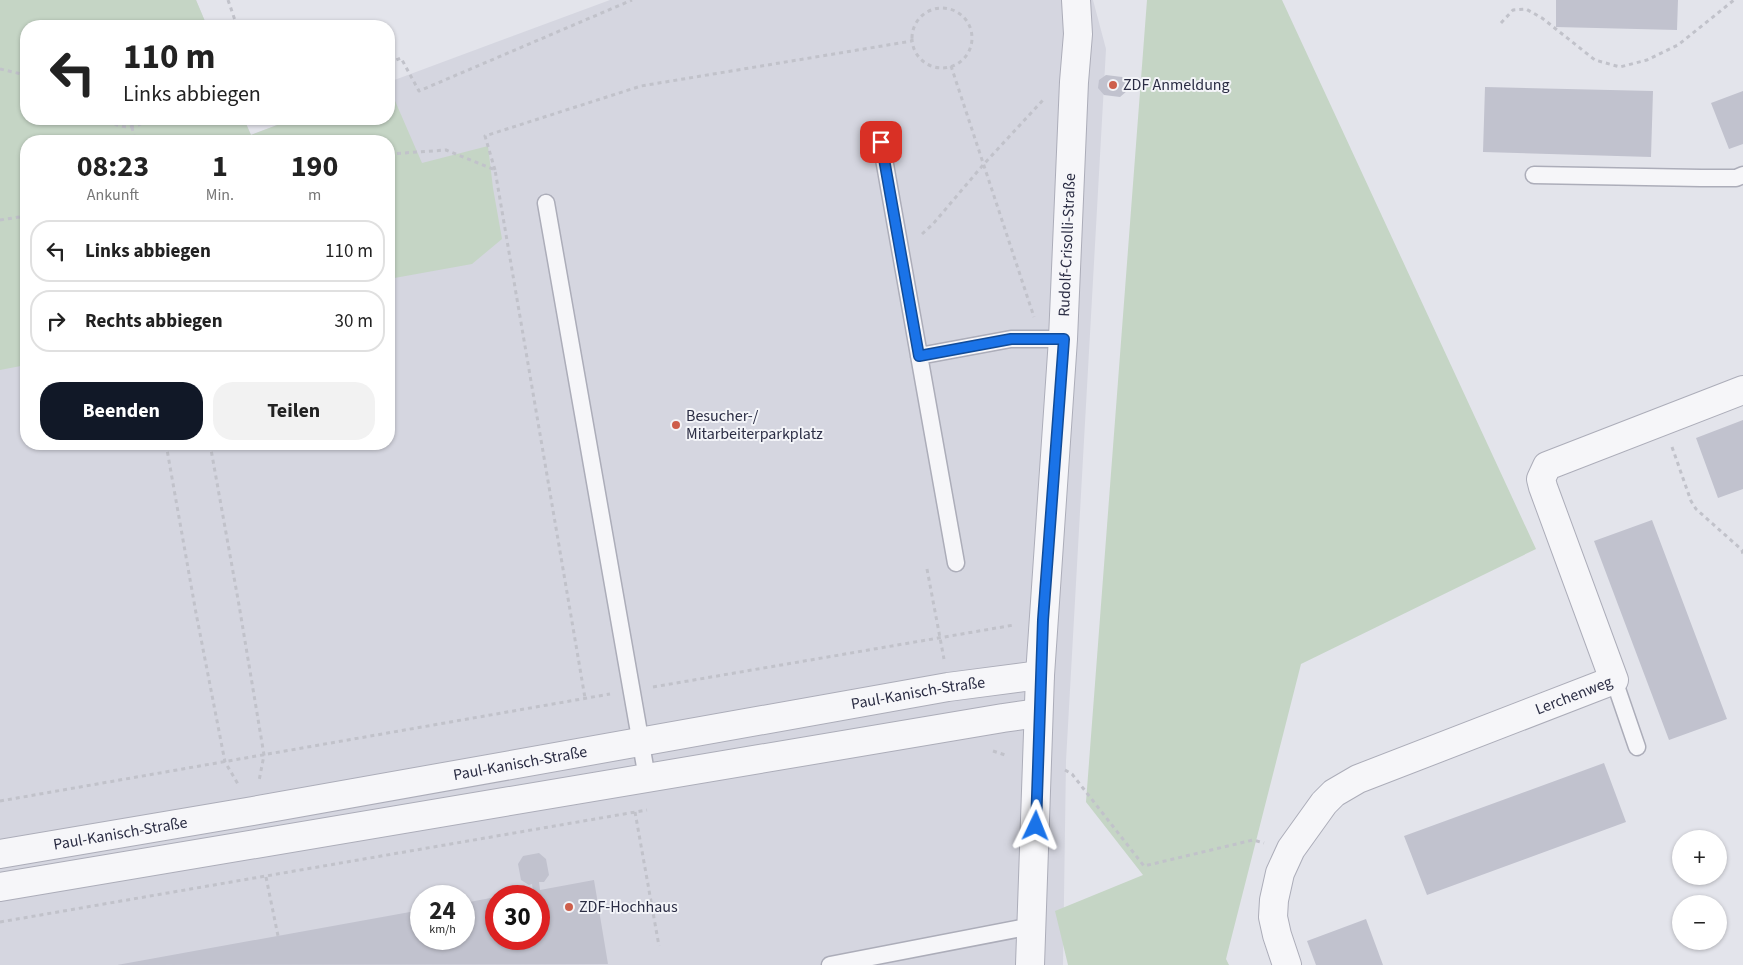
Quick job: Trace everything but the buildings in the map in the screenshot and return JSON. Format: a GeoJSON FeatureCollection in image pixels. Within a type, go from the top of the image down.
{"type":"FeatureCollection","features":[{"type":"Feature","properties":{"kind":"street","name":"Rudolf-Crisolli-Straße"},"geometry":{"type":"LineString","coordinates":[[1030,965],[1051,339],[1074,93],[1078,34],[1076,0]]}},
{"type":"Feature","properties":{"kind":"street","name":"Rudolf-Crisolli-Straße"},"geometry":{"type":"LineString","coordinates":[[1078,34],[1096,0]]}},
{"type":"Feature","properties":{"kind":"street","name":"Lerchenweg"},"geometry":{"type":"LineString","coordinates":[[1287,965],[1277,935],[1274,917],[1274,900],[1280,873],[1291,849],[1324,803],[1334,793],[1352,782],[1614,680],[1543,487],[1541,479],[1547,466],[1743,390]]}},
{"type":"Feature","properties":{"kind":"street","name":"Paul-Kanisch-Straße"},"geometry":{"type":"LineString","coordinates":[[0,854],[253,811],[948,687],[1040,675]]}},
{"type":"Feature","properties":{"kind":"street","name":"Paul-Kanisch-Straße"},"geometry":{"type":"LineString","coordinates":[[0,887],[259,842],[1038,713]]}},
{"type":"Feature","properties":{"kind":"lane"},"geometry":{"type":"LineString","coordinates":[[881,142],[956,564]]}},
{"type":"Feature","properties":{"kind":"lane"},"geometry":{"type":"LineString","coordinates":[[1534,175],[1736,178],[1743,175]]}},
{"type":"Feature","properties":{"kind":"lane"},"geometry":{"type":"LineString","coordinates":[[546,203],[648,778]]}},
{"type":"Feature","properties":{"kind":"lane"},"geometry":{"type":"LineString","coordinates":[[919,356],[1011,339],[1051,339]]}},
{"type":"Feature","properties":{"kind":"lane"},"geometry":{"type":"LineString","coordinates":[[1614,680],[1637,747]]}},
{"type":"Feature","properties":{"kind":"lane"},"geometry":{"type":"LineString","coordinates":[[830,965],[1032,926]]}},
{"type":"Feature","properties":{"kind":"path"},"geometry":{"type":"LineString","coordinates":[[228,0],[235,20]]}},
{"type":"Feature","properties":{"kind":"path"},"geometry":{"type":"LineString","coordinates":[[395,60],[401,58],[419,91],[632,0]]}},
{"type":"Feature","properties":{"kind":"path"},"geometry":{"type":"LineString","coordinates":[[1501,23],[1513,10],[1526,9],[1542,18],[1595,60],[1620,67],[1647,60],[1678,45],[1734,0]]}},
{"type":"Feature","properties":{"kind":"path"},"geometry":{"type":"LineString","coordinates":[[938,8],[949,8],[961,14],[969,24],[972,37],[969,50],[962,60],[951,66],[940,68],[930,65],[921,59],[915,51],[912,41],[913,29],[918,19],[927,11],[938,8]]}},
{"type":"Feature","properties":{"kind":"path"},"geometry":{"type":"LineString","coordinates":[[585,698],[495,170],[485,136],[641,86],[912,41]]}},
{"type":"Feature","properties":{"kind":"path"},"geometry":{"type":"LineString","coordinates":[[951,66],[1032,311],[1051,339]]}},
{"type":"Feature","properties":{"kind":"path"},"geometry":{"type":"LineString","coordinates":[[0,69],[20,74]]}},
{"type":"Feature","properties":{"kind":"path"},"geometry":{"type":"LineString","coordinates":[[901,254],[933,224],[983,165],[1048,94],[1074,93]]}},
{"type":"Feature","properties":{"kind":"path"},"geometry":{"type":"LineString","coordinates":[[117,125],[121,127],[138,125]]}},
{"type":"Feature","properties":{"kind":"path"},"geometry":{"type":"LineString","coordinates":[[132,127],[134,135]]}},
{"type":"Feature","properties":{"kind":"path"},"geometry":{"type":"LineString","coordinates":[[395,154],[446,150],[495,170]]}},
{"type":"Feature","properties":{"kind":"path"},"geometry":{"type":"LineString","coordinates":[[0,220],[20,217]]}},
{"type":"Feature","properties":{"kind":"path"},"geometry":{"type":"LineString","coordinates":[[1663,421],[1691,500],[1696,509],[1742,550],[1743,555]]}},
{"type":"Feature","properties":{"kind":"path"},"geometry":{"type":"LineString","coordinates":[[167,450],[225,762]]}},
{"type":"Feature","properties":{"kind":"path"},"geometry":{"type":"LineString","coordinates":[[211,450],[264,755],[253,811]]}},
{"type":"Feature","properties":{"kind":"path"},"geometry":{"type":"LineString","coordinates":[[0,801],[1043,620]]}},
{"type":"Feature","properties":{"kind":"path"},"geometry":{"type":"LineString","coordinates":[[992,750],[1038,767],[1060,767],[1072,774],[1144,866],[1253,840],[1291,849]]}},
{"type":"Feature","properties":{"kind":"path"},"geometry":{"type":"LineString","coordinates":[[0,922],[652,809]]}},
{"type":"Feature","properties":{"kind":"path"},"geometry":{"type":"LineString","coordinates":[[635,812],[659,946]]}},
{"type":"Feature","properties":{"kind":"path"},"geometry":{"type":"LineString","coordinates":[[266,877],[278,936]]}},
{"type":"Feature","properties":{"kind":"shaded area"},"geometry":{"type":"Polygon","coordinates":[[[0,0],[196,0],[204,20],[20,20],[20,125],[247,125],[251,135],[277,125],[395,125],[395,80],[610,0],[1093,0],[1106,49],[1066,761],[1063,965],[0,965],[0,0]]]}},
{"type":"Feature","properties":{"kind":"green space"},"geometry":{"type":"Polygon","coordinates":[[[0,0],[196,0],[204,20],[20,20],[20,125],[247,125],[251,135],[20,135],[20,366],[0,370],[0,0]]]}},
{"type":"Feature","properties":{"kind":"green space"},"geometry":{"type":"Polygon","coordinates":[[[1147,0],[1282,0],[1536,549],[1301,664],[1226,959],[1229,965],[1068,965],[1055,911],[1143,875],[1086,802],[1147,0]]]}},
{"type":"Feature","properties":{"kind":"green space"},"geometry":{"type":"Polygon","coordinates":[[[395,101],[422,163],[488,146],[502,239],[472,264],[395,278],[395,135],[251,135],[277,125],[395,125],[395,101]]]}},
{"type":"Feature","properties":{"kind":"place","name":"ZDF Anmeldung"},"geometry":{"type":"Point","coordinates":[1113,85]}},
{"type":"Feature","properties":{"kind":"place","name":"Besucher-/ Mitarbeiterparkplatz"},"geometry":{"type":"Point","coordinates":[676,425]}},
{"type":"Feature","properties":{"kind":"place","name":"ZDF-Hochhaus"},"geometry":{"type":"Point","coordinates":[569,907]}},
{"type":"Feature","properties":{"kind":"route"},"geometry":{"type":"LineString","coordinates":[[881,142],[919,356],[1011,339],[1064,339],[1043,620],[1038,713],[1036,826]]}}]}
